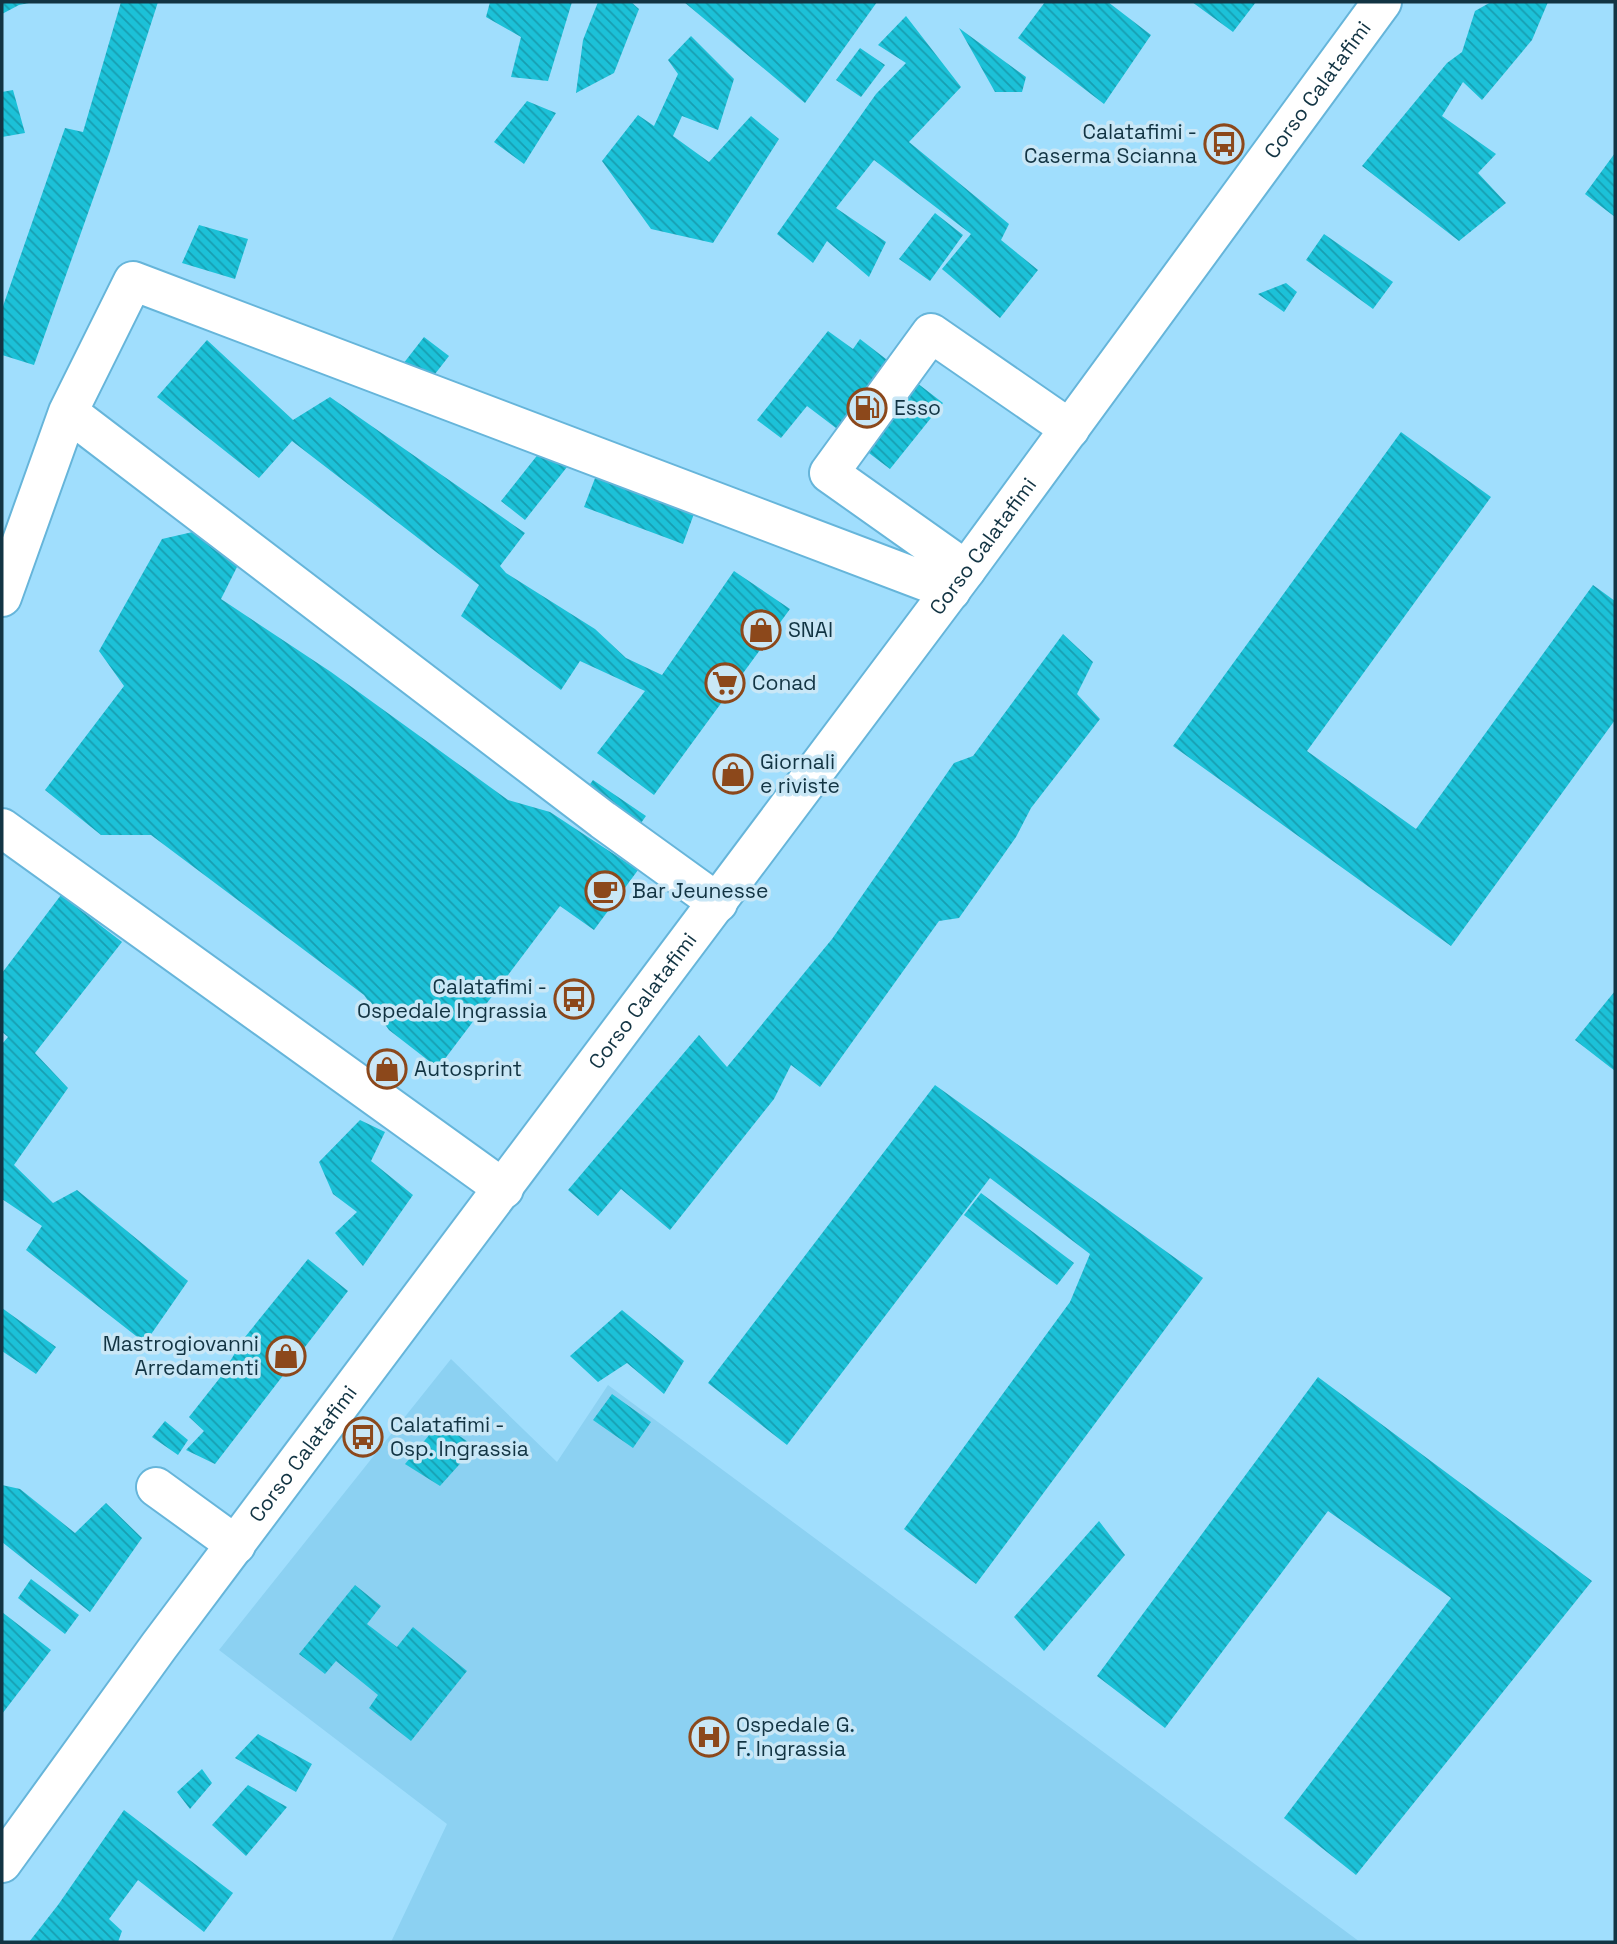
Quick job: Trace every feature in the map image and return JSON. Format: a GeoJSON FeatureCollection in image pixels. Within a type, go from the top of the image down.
{"type":"FeatureCollection","features":[{"type":"Feature","properties":{"kind":"main road","name":"Corso Calatafimi"},"geometry":{"type":"LineString","coordinates":[[2,1863],[159,1646],[959,581],[1375,4]]}},
{"type":"Feature","properties":{"kind":"main road"},"geometry":{"type":"LineString","coordinates":[[2,597],[68,412],[133,281],[959,581]]}},
{"type":"Feature","properties":{"kind":"main road"},"geometry":{"type":"LineString","coordinates":[[959,581],[829,473],[931,333],[1070,429]]}},
{"type":"Feature","properties":{"kind":"main road"},"geometry":{"type":"LineString","coordinates":[[68,412],[592,811],[718,903]]}},
{"type":"Feature","properties":{"kind":"main road"},"geometry":{"type":"LineString","coordinates":[[2,828],[504,1189]]}},
{"type":"Feature","properties":{"kind":"main road"},"geometry":{"type":"LineString","coordinates":[[156,1487],[236,1545]]}},
{"type":"Feature","properties":{"kind":"shaded area","name":"Ospedale G. F. Ingrassia"},"geometry":{"type":"Polygon","coordinates":[[[451,1359],[557,1462],[608,1385],[1360,1942],[391,1942],[447,1824],[219,1650],[451,1359]]]}},
{"type":"Feature","properties":{"kind":"building"},"geometry":{"type":"Polygon","coordinates":[[[2,2],[29,2],[29,3],[2,14],[2,2]]]}},
{"type":"Feature","properties":{"kind":"building"},"geometry":{"type":"Polygon","coordinates":[[[121,2],[158,2],[109,154],[34,365],[2,355],[2,309],[65,128],[83,132],[121,2]]]}},
{"type":"Feature","properties":{"kind":"building"},"geometry":{"type":"Polygon","coordinates":[[[490,2],[572,2],[548,81],[511,77],[521,37],[486,17],[490,2]]]}},
{"type":"Feature","properties":{"kind":"building"},"geometry":{"type":"Polygon","coordinates":[[[598,2],[631,2],[639,9],[614,73],[576,93],[583,40],[598,2]]]}},
{"type":"Feature","properties":{"kind":"building"},"geometry":{"type":"Polygon","coordinates":[[[684,2],[877,2],[805,103],[684,2]]]}},
{"type":"Feature","properties":{"kind":"building"},"geometry":{"type":"Polygon","coordinates":[[[1045,2],[1108,2],[1151,35],[1104,104],[1018,38],[1045,2]]]}},
{"type":"Feature","properties":{"kind":"building"},"geometry":{"type":"Polygon","coordinates":[[[1192,2],[1256,2],[1233,32],[1192,2]]]}},
{"type":"Feature","properties":{"kind":"building"},"geometry":{"type":"Polygon","coordinates":[[[1491,2],[1548,2],[1532,40],[1482,100],[1463,82],[1442,116],[1496,154],[1478,173],[1506,203],[1459,241],[1362,166],[1447,63],[1462,52],[1475,11],[1491,2]]]}},
{"type":"Feature","properties":{"kind":"building"},"geometry":{"type":"Polygon","coordinates":[[[906,16],[961,87],[909,142],[1009,224],[1001,240],[1038,270],[1000,318],[942,269],[971,234],[874,160],[836,208],[886,242],[869,277],[827,241],[813,263],[777,234],[876,94],[906,63],[878,45],[906,16]]]}},
{"type":"Feature","properties":{"kind":"building"},"geometry":{"type":"Polygon","coordinates":[[[959,28],[1026,77],[1022,92],[995,92],[959,28]]]}},
{"type":"Feature","properties":{"kind":"building"},"geometry":{"type":"Polygon","coordinates":[[[691,36],[734,79],[718,130],[682,116],[673,136],[709,162],[751,116],[779,139],[713,243],[651,229],[602,161],[638,115],[654,126],[678,74],[668,60],[691,36]]]}},
{"type":"Feature","properties":{"kind":"building"},"geometry":{"type":"Polygon","coordinates":[[[860,48],[885,65],[861,97],[836,80],[860,48]]]}},
{"type":"Feature","properties":{"kind":"building"},"geometry":{"type":"Polygon","coordinates":[[[13,90],[25,133],[2,137],[2,92],[13,90]]]}},
{"type":"Feature","properties":{"kind":"building"},"geometry":{"type":"Polygon","coordinates":[[[527,101],[556,113],[524,164],[494,142],[527,101]]]}},
{"type":"Feature","properties":{"kind":"building"},"geometry":{"type":"Polygon","coordinates":[[[1615,153],[1615,217],[1585,194],[1615,153]]]}},
{"type":"Feature","properties":{"kind":"building"},"geometry":{"type":"Polygon","coordinates":[[[935,213],[963,235],[930,281],[899,259],[935,213]]]}},
{"type":"Feature","properties":{"kind":"building"},"geometry":{"type":"Polygon","coordinates":[[[199,225],[248,239],[235,279],[182,263],[199,225]]]}},
{"type":"Feature","properties":{"kind":"building"},"geometry":{"type":"Polygon","coordinates":[[[1324,234],[1393,282],[1373,309],[1306,260],[1324,234]]]}},
{"type":"Feature","properties":{"kind":"building"},"geometry":{"type":"Polygon","coordinates":[[[1286,283],[1297,292],[1284,312],[1258,294],[1286,283]]]}},
{"type":"Feature","properties":{"kind":"building"},"geometry":{"type":"Polygon","coordinates":[[[828,331],[853,349],[860,339],[943,403],[890,469],[807,406],[781,438],[757,420],[828,331]]]}},
{"type":"Feature","properties":{"kind":"building"},"geometry":{"type":"Polygon","coordinates":[[[424,337],[449,356],[428,383],[403,364],[424,337]]]}},
{"type":"Feature","properties":{"kind":"building"},"geometry":{"type":"Polygon","coordinates":[[[207,340],[293,420],[330,397],[525,533],[500,566],[506,573],[595,629],[626,658],[662,675],[734,571],[790,609],[654,795],[597,753],[645,691],[580,661],[561,690],[461,616],[479,585],[292,441],[259,478],[157,397],[207,340]]]}},
{"type":"Feature","properties":{"kind":"building"},"geometry":{"type":"Polygon","coordinates":[[[1401,432],[1491,497],[1307,751],[1416,829],[1593,585],[1615,601],[1615,720],[1451,946],[1173,746],[1401,432]]]}},
{"type":"Feature","properties":{"kind":"building"},"geometry":{"type":"Polygon","coordinates":[[[547,443],[571,462],[525,520],[501,501],[547,443]]]}},
{"type":"Feature","properties":{"kind":"building"},"geometry":{"type":"Polygon","coordinates":[[[597,473],[695,511],[683,544],[584,507],[597,473]]]}},
{"type":"Feature","properties":{"kind":"building"},"geometry":{"type":"Polygon","coordinates":[[[197,531],[239,563],[221,599],[331,672],[508,800],[550,812],[638,870],[594,930],[560,906],[438,1068],[389,1030],[364,995],[151,835],[101,835],[45,790],[124,686],[99,651],[162,539],[197,531]]]}},
{"type":"Feature","properties":{"kind":"building"},"geometry":{"type":"Polygon","coordinates":[[[1063,634],[1093,662],[1077,694],[1100,719],[1031,808],[1016,837],[959,918],[939,921],[820,1087],[791,1065],[774,1099],[670,1230],[621,1189],[598,1216],[568,1190],[699,1035],[727,1067],[832,939],[954,763],[973,756],[1063,634]]]}},
{"type":"Feature","properties":{"kind":"building"},"geometry":{"type":"Polygon","coordinates":[[[593,780],[646,816],[631,837],[580,798],[593,780]]]}},
{"type":"Feature","properties":{"kind":"building"},"geometry":{"type":"Polygon","coordinates":[[[61,895],[122,942],[35,1053],[68,1088],[14,1165],[53,1203],[77,1190],[188,1281],[145,1343],[26,1250],[42,1226],[2,1199],[2,1044],[8,1037],[2,1032],[2,973],[61,895]]]}},
{"type":"Feature","properties":{"kind":"building"},"geometry":{"type":"Polygon","coordinates":[[[1615,991],[1615,1071],[1575,1040],[1615,991]]]}},
{"type":"Feature","properties":{"kind":"building"},"geometry":{"type":"Polygon","coordinates":[[[935,1085],[1203,1278],[976,1584],[904,1529],[1070,1302],[1090,1254],[990,1178],[787,1445],[708,1383],[935,1085]]]}},
{"type":"Feature","properties":{"kind":"building"},"geometry":{"type":"Polygon","coordinates":[[[360,1120],[385,1132],[371,1161],[413,1195],[363,1266],[335,1233],[357,1212],[333,1194],[319,1162],[360,1120]]]}},
{"type":"Feature","properties":{"kind":"building"},"geometry":{"type":"Polygon","coordinates":[[[981,1193],[1074,1263],[1057,1285],[964,1215],[981,1193]]]}},
{"type":"Feature","properties":{"kind":"building"},"geometry":{"type":"Polygon","coordinates":[[[308,1259],[348,1291],[215,1464],[186,1450],[204,1431],[189,1417],[219,1379],[245,1337],[308,1259]]]}},
{"type":"Feature","properties":{"kind":"building"},"geometry":{"type":"Polygon","coordinates":[[[2,1308],[56,1347],[36,1374],[2,1351],[2,1308]]]}},
{"type":"Feature","properties":{"kind":"building"},"geometry":{"type":"Polygon","coordinates":[[[622,1310],[684,1361],[664,1394],[627,1363],[598,1382],[570,1356],[622,1310]]]}},
{"type":"Feature","properties":{"kind":"building"},"geometry":{"type":"Polygon","coordinates":[[[1318,1377],[1592,1581],[1356,1875],[1284,1818],[1451,1598],[1328,1511],[1165,1728],[1097,1676],[1318,1377]]]}},
{"type":"Feature","properties":{"kind":"building"},"geometry":{"type":"Polygon","coordinates":[[[612,1394],[651,1422],[633,1448],[593,1420],[612,1394]]]}},
{"type":"Feature","properties":{"kind":"building"},"geometry":{"type":"Polygon","coordinates":[[[165,1421],[188,1440],[178,1455],[152,1437],[165,1421]]]}},
{"type":"Feature","properties":{"kind":"building"},"geometry":{"type":"Polygon","coordinates":[[[440,1422],[475,1447],[440,1486],[405,1464],[440,1422]]]}},
{"type":"Feature","properties":{"kind":"building"},"geometry":{"type":"Polygon","coordinates":[[[2,1485],[20,1489],[75,1533],[106,1503],[142,1538],[90,1612],[2,1542],[2,1485]]]}},
{"type":"Feature","properties":{"kind":"building"},"geometry":{"type":"Polygon","coordinates":[[[1099,1521],[1125,1555],[1044,1651],[1014,1617],[1099,1521]]]}},
{"type":"Feature","properties":{"kind":"building"},"geometry":{"type":"Polygon","coordinates":[[[31,1579],[79,1615],[65,1634],[18,1598],[31,1579]]]}},
{"type":"Feature","properties":{"kind":"building"},"geometry":{"type":"Polygon","coordinates":[[[355,1585],[381,1606],[367,1624],[397,1647],[413,1627],[467,1671],[411,1741],[369,1708],[378,1695],[336,1661],[325,1674],[299,1654],[355,1585]]]}},
{"type":"Feature","properties":{"kind":"building"},"geometry":{"type":"Polygon","coordinates":[[[2,1612],[51,1650],[2,1714],[2,1612]]]}},
{"type":"Feature","properties":{"kind":"building"},"geometry":{"type":"Polygon","coordinates":[[[258,1734],[312,1764],[296,1792],[235,1758],[258,1734]]]}},
{"type":"Feature","properties":{"kind":"building"},"geometry":{"type":"Polygon","coordinates":[[[202,1769],[212,1783],[190,1809],[177,1792],[202,1769]]]}},
{"type":"Feature","properties":{"kind":"building"},"geometry":{"type":"Polygon","coordinates":[[[248,1785],[287,1807],[246,1856],[212,1825],[248,1785]]]}},
{"type":"Feature","properties":{"kind":"building"},"geometry":{"type":"Polygon","coordinates":[[[124,1810],[233,1893],[204,1932],[138,1880],[109,1919],[122,1931],[118,1942],[29,1942],[58,1905],[124,1810]]]}},
{"type":"Feature","properties":{"kind":"place","name":"Calatafimi - Caserma Scianna"},"geometry":{"type":"Point","coordinates":[1224,144]}},
{"type":"Feature","properties":{"kind":"place","name":"Esso"},"geometry":{"type":"Point","coordinates":[867,408]}},
{"type":"Feature","properties":{"kind":"place","name":"SNAI"},"geometry":{"type":"Point","coordinates":[761,630]}},
{"type":"Feature","properties":{"kind":"place","name":"Conad"},"geometry":{"type":"Point","coordinates":[725,683]}},
{"type":"Feature","properties":{"kind":"place","name":"Giornali e riviste"},"geometry":{"type":"Point","coordinates":[733,774]}},
{"type":"Feature","properties":{"kind":"place","name":"Bar Jeunesse"},"geometry":{"type":"Point","coordinates":[605,891]}},
{"type":"Feature","properties":{"kind":"place","name":"Calatafimi - Ospedale Ingrassia"},"geometry":{"type":"Point","coordinates":[574,999]}},
{"type":"Feature","properties":{"kind":"place","name":"Autosprint"},"geometry":{"type":"Point","coordinates":[387,1069]}},
{"type":"Feature","properties":{"kind":"place","name":"Mastrogiovanni Arredamenti"},"geometry":{"type":"Point","coordinates":[286,1356]}},
{"type":"Feature","properties":{"kind":"place","name":"Calatafimi - Osp. Ingrassia"},"geometry":{"type":"Point","coordinates":[363,1437]}},
{"type":"Feature","properties":{"kind":"place","name":"Ospedale G. F. Ingrassia"},"geometry":{"type":"Point","coordinates":[709,1737]}}]}
